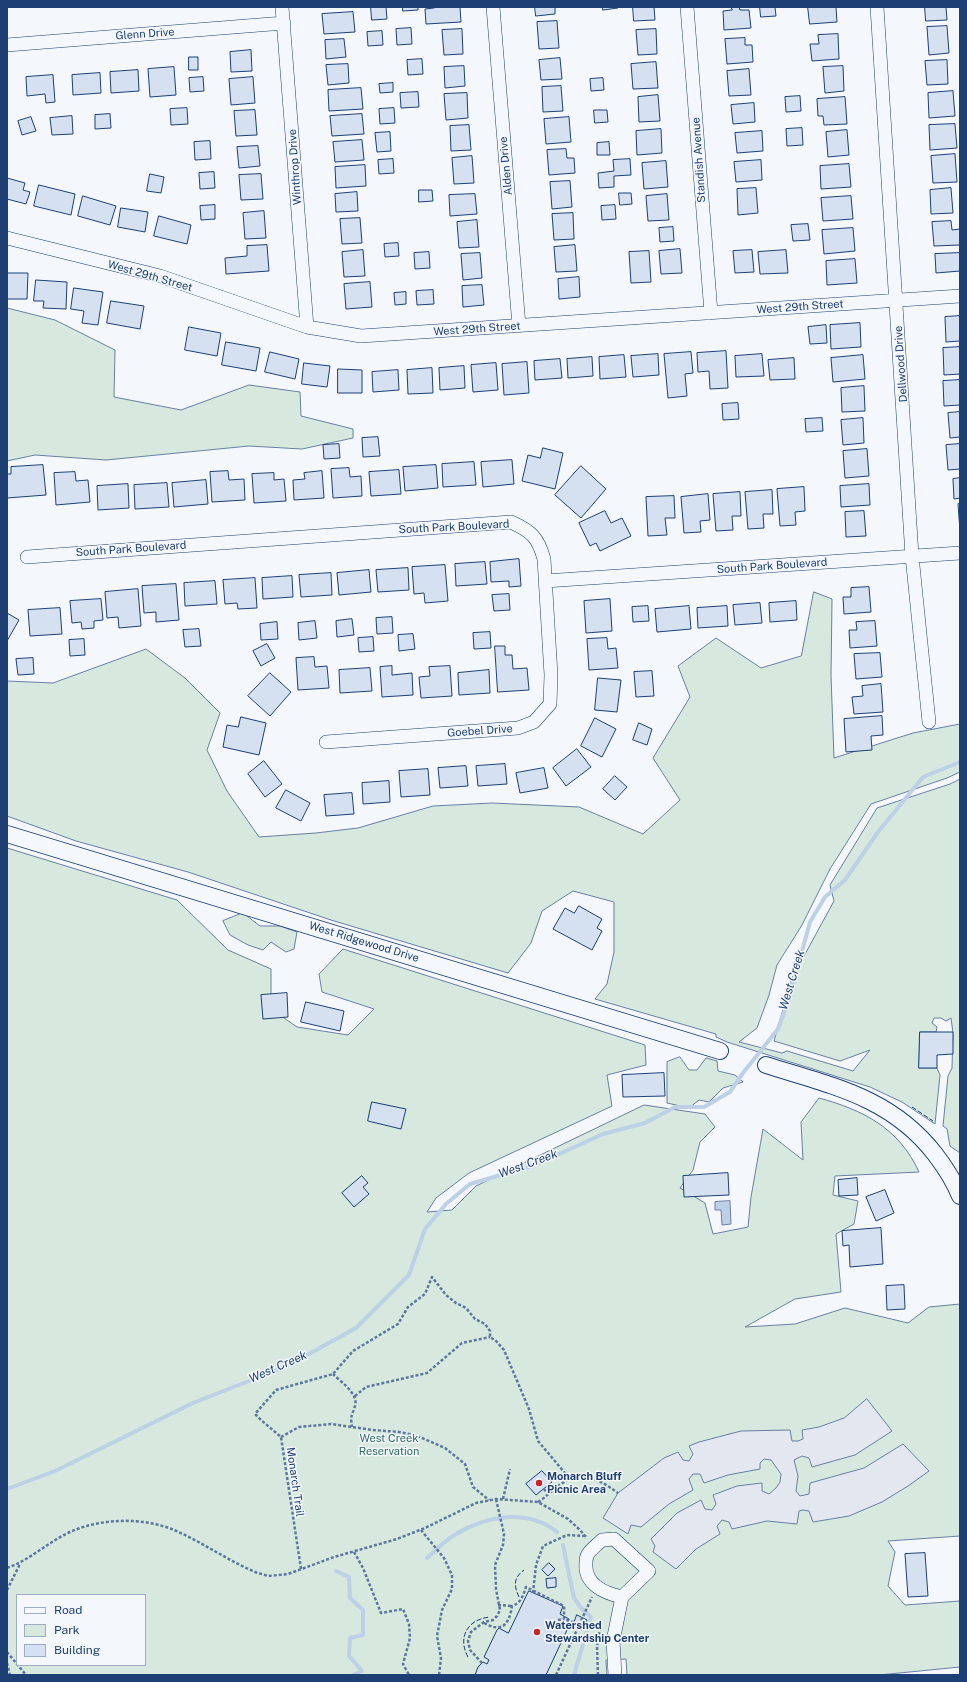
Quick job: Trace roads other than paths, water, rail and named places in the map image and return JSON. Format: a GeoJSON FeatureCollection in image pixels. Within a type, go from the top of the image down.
{"type":"FeatureCollection","features":[{"type":"Feature","properties":{"kind":"street","name":"Winthrop Drive"},"geometry":{"type":"LineString","coordinates":[[282,7],[307,327]]}},
{"type":"Feature","properties":{"kind":"street","name":"Alden Drive"},"geometry":{"type":"LineString","coordinates":[[493,7],[519,326]]}},
{"type":"Feature","properties":{"kind":"street","name":"Standish Avenue"},"geometry":{"type":"LineString","coordinates":[[687,7],[711,312]]}},
{"type":"Feature","properties":{"kind":"street","name":"Dellwood Drive"},"geometry":{"type":"LineString","coordinates":[[877,7],[897,301],[912,556],[929,722]]}},
{"type":"Feature","properties":{"kind":"street","name":"Glenn Drive"},"geometry":{"type":"LineString","coordinates":[[7,45],[284,23]]}},
{"type":"Feature","properties":{"kind":"street","name":"West 29th Street"},"geometry":{"type":"LineString","coordinates":[[7,238],[160,276],[307,327],[361,336],[960,296]]}},
{"type":"Feature","properties":{"kind":"street","name":"South Park Boulevard"},"geometry":{"type":"LineString","coordinates":[[27,557],[511,522],[527,529],[540,545],[544,559],[545,581],[960,553]]}},
{"type":"Feature","properties":{"kind":"street","name":"Goebel Drive"},"geometry":{"type":"LineString","coordinates":[[326,742],[518,728],[534,722],[550,704],[552,675],[545,581]]}},
{"type":"Feature","properties":{"kind":"street","name":"West Ridgewood Drive"},"geometry":{"type":"LineString","coordinates":[[7,834],[720,1051]]}},
{"type":"Feature","properties":{"kind":"street"},"geometry":{"type":"LineString","coordinates":[[766,1065],[842,1089],[871,1101],[900,1118],[928,1145],[948,1173],[960,1196]]}},
{"type":"Feature","properties":{"kind":"street"},"geometry":{"type":"LineString","coordinates":[[615,1675],[613,1641],[622,1597],[649,1570],[614,1539],[602,1540],[587,1545],[587,1577],[602,1591],[622,1597]]}},
{"type":"Feature","properties":{"kind":"water"},"geometry":{"type":"Polygon","coordinates":[[[730,1201],[731,1224],[722,1225],[721,1210],[715,1210],[715,1202],[730,1201]]]}},
{"type":"Feature","properties":{"kind":"waterway","name":"West Creek"},"geometry":{"type":"LineString","coordinates":[[7,1489],[55,1471],[193,1403],[287,1366],[356,1328],[409,1275],[425,1229],[446,1204],[470,1184],[535,1165],[603,1134],[645,1123],[675,1107],[704,1107],[730,1092],[778,1029],[789,999],[810,922],[825,897],[845,880],[878,832],[923,777],[960,762]]}},
{"type":"Feature","properties":{"kind":"waterway"},"geometry":{"type":"LineString","coordinates":[[427,1558],[452,1536],[480,1523],[493,1519],[520,1517],[545,1524],[557,1532]]}},
{"type":"Feature","properties":{"kind":"waterway"},"geometry":{"type":"LineString","coordinates":[[563,1545],[574,1598],[582,1609],[591,1617],[574,1675]]}},
{"type":"Feature","properties":{"kind":"waterway"},"geometry":{"type":"LineString","coordinates":[[336,1571],[349,1577],[350,1598],[363,1610],[363,1635],[350,1638],[349,1656],[362,1671],[353,1675]]}},
{"type":"Feature","properties":{"kind":"place","name":"Monarch Bluff Picnic Area"},"geometry":{"type":"Point","coordinates":[539,1483]}},
{"type":"Feature","properties":{"kind":"place","name":"Watershed Stewardship Center"},"geometry":{"type":"Point","coordinates":[537,1632]}},
{"type":"Feature","properties":{"kind":"park label","name":"West Creek Reservation"},"geometry":{"type":"Point","coordinates":[389,1445]}}]}
